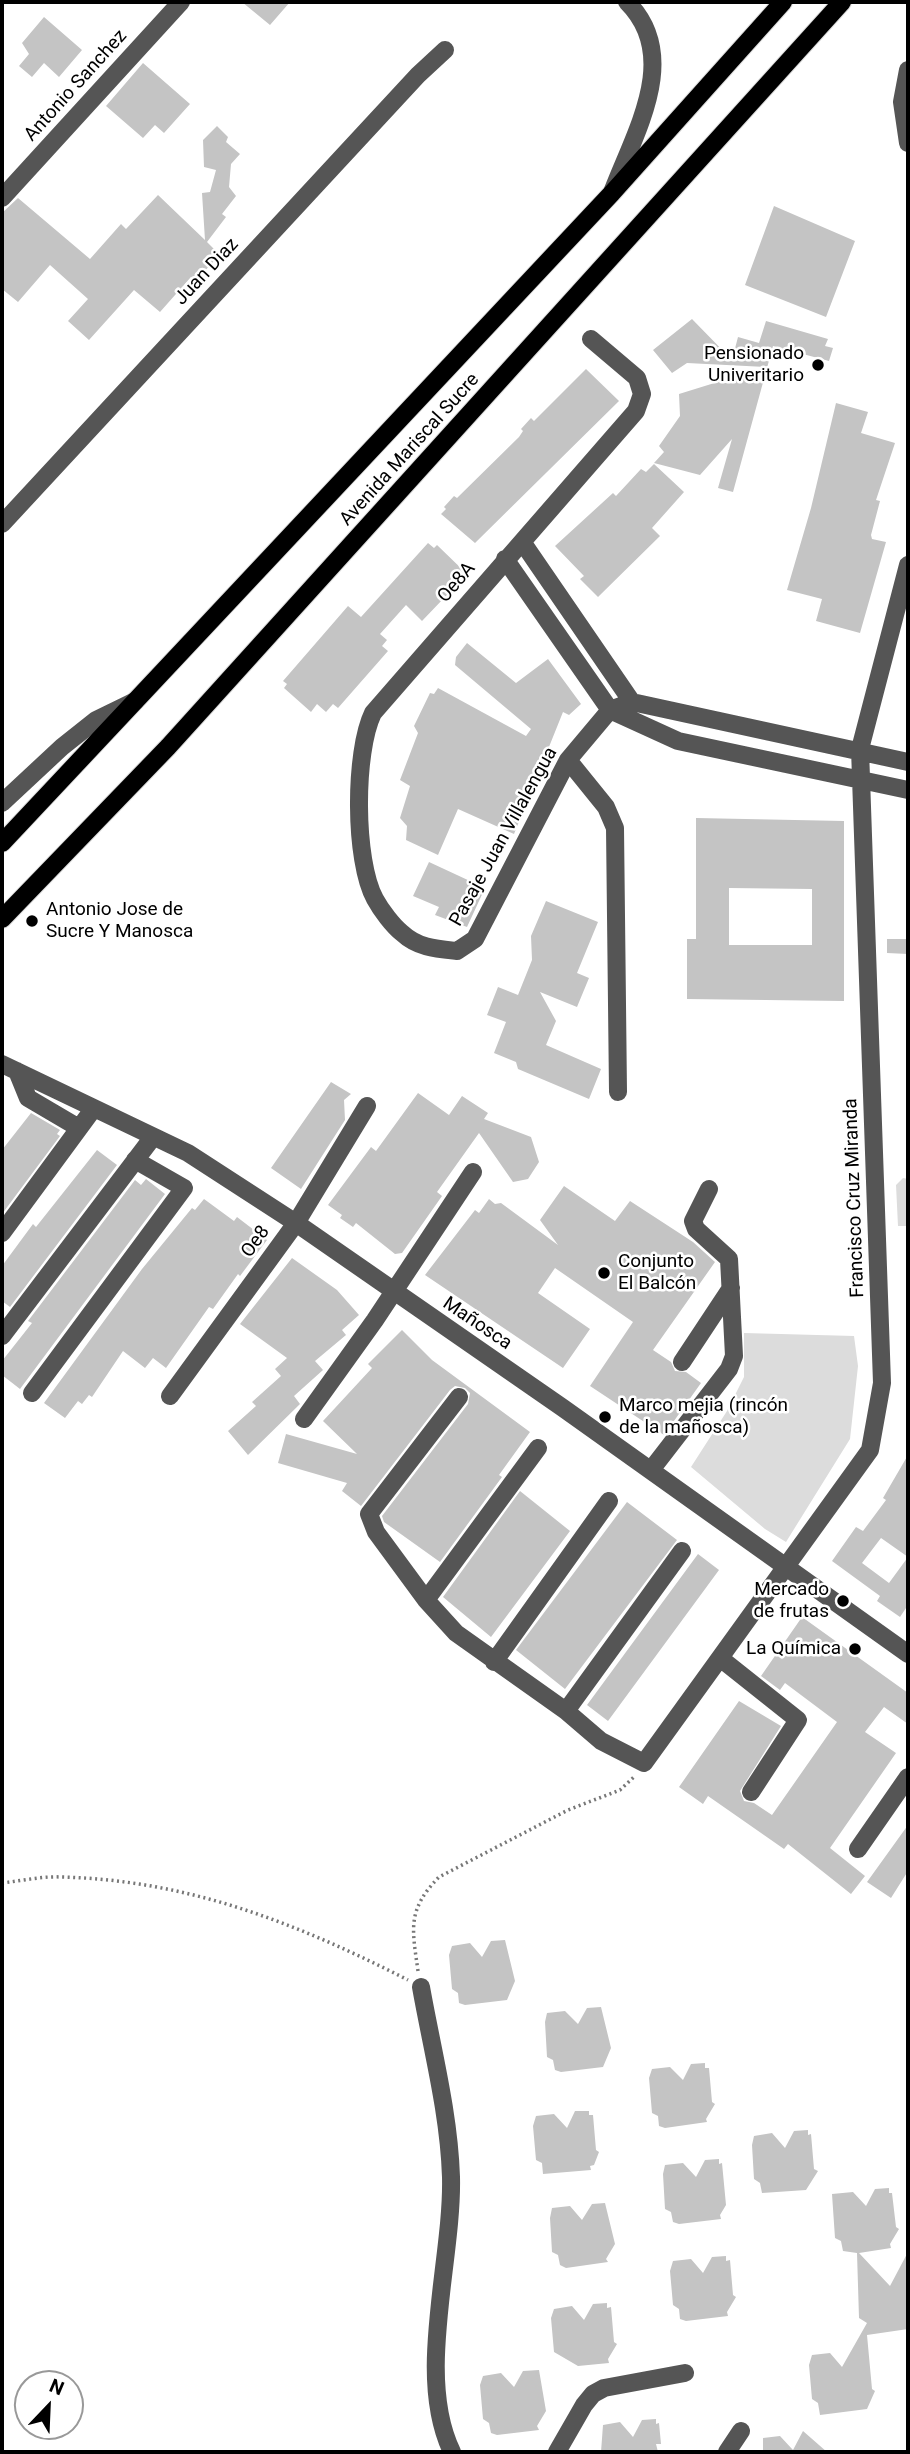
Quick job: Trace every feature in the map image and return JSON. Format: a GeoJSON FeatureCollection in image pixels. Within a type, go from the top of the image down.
{"type":"FeatureCollection","features":[{"type":"Feature","properties":{"kind":"main road","name":"Avenida Mariscal Sucre"},"geometry":{"type":"LineString","coordinates":[[2,843],[612,193],[783,2]]}},
{"type":"Feature","properties":{"kind":"main road","name":"Avenida Mariscal Sucre"},"geometry":{"type":"LineString","coordinates":[[2,919],[168,747],[842,2]]}},
{"type":"Feature","properties":{"kind":"street","name":"Antonio Sanchez"},"geometry":{"type":"LineString","coordinates":[[2,198],[181,2]]}},
{"type":"Feature","properties":{"kind":"street"},"geometry":{"type":"LineString","coordinates":[[612,193],[650,96],[654,73],[653,45],[645,24],[627,2]]}},
{"type":"Feature","properties":{"kind":"street","name":"Juan Diaz"},"geometry":{"type":"LineString","coordinates":[[2,524],[418,75],[445,50]]}},
{"type":"Feature","properties":{"kind":"street"},"geometry":{"type":"LineString","coordinates":[[908,70],[902,102],[908,143]]}},
{"type":"Feature","properties":{"kind":"street","name":"Oe8A"},"geometry":{"type":"LineString","coordinates":[[374,898],[360,841],[360,776],[364,732],[373,713],[636,411],[642,394],[637,377],[591,339]]}},
{"type":"Feature","properties":{"kind":"street"},"geometry":{"type":"LineString","coordinates":[[523,543],[632,702],[860,749],[908,762]]}},
{"type":"Feature","properties":{"kind":"street"},"geometry":{"type":"LineString","coordinates":[[505,559],[610,710],[678,741],[908,790]]}},
{"type":"Feature","properties":{"kind":"street","name":"Francisco Cruz Miranda"},"geometry":{"type":"LineString","coordinates":[[644,1763],[870,1450],[882,1384],[860,749],[908,565]]}},
{"type":"Feature","properties":{"kind":"street"},"geometry":{"type":"LineString","coordinates":[[2,803],[62,747],[96,720],[135,701]]}},
{"type":"Feature","properties":{"kind":"street","name":"Pasaje Juan Villalengua"},"geometry":{"type":"LineString","coordinates":[[374,898],[401,933],[425,947],[457,951],[475,939],[568,760],[610,710],[632,702]]}},
{"type":"Feature","properties":{"kind":"street"},"geometry":{"type":"LineString","coordinates":[[568,760],[607,807],[615,828],[618,1092]]}},
{"type":"Feature","properties":{"kind":"street"},"geometry":{"type":"LineString","coordinates":[[10,1067],[27,1098],[79,1128]]}},
{"type":"Feature","properties":{"kind":"street","name":"Mañosca"},"geometry":{"type":"LineString","coordinates":[[10,1067],[188,1153],[296,1223],[786,1567],[906,1647]]}},
{"type":"Feature","properties":{"kind":"street","name":"Oe8"},"geometry":{"type":"LineString","coordinates":[[170,1396],[296,1223],[367,1106]]}},
{"type":"Feature","properties":{"kind":"street"},"geometry":{"type":"LineString","coordinates":[[2,1233],[94,1108]]}},
{"type":"Feature","properties":{"kind":"street"},"geometry":{"type":"LineString","coordinates":[[2,1336],[153,1137]]}},
{"type":"Feature","properties":{"kind":"street"},"geometry":{"type":"LineString","coordinates":[[32,1393],[184,1188],[135,1160]]}},
{"type":"Feature","properties":{"kind":"street"},"geometry":{"type":"LineString","coordinates":[[304,1419],[393,1293],[473,1172]]}},
{"type":"Feature","properties":{"kind":"street"},"geometry":{"type":"LineString","coordinates":[[651,1470],[729,1369],[736,1348],[729,1259],[696,1229],[693,1221],[709,1189]]}},
{"type":"Feature","properties":{"kind":"street"},"geometry":{"type":"LineString","coordinates":[[682,1362],[731,1288]]}},
{"type":"Feature","properties":{"kind":"street"},"geometry":{"type":"LineString","coordinates":[[459,1397],[369,1514],[376,1532],[426,1600],[456,1633],[566,1711],[601,1741],[644,1763]]}},
{"type":"Feature","properties":{"kind":"street"},"geometry":{"type":"LineString","coordinates":[[426,1600],[538,1448]]}},
{"type":"Feature","properties":{"kind":"street"},"geometry":{"type":"LineString","coordinates":[[494,1662],[609,1501]]}},
{"type":"Feature","properties":{"kind":"street"},"geometry":{"type":"LineString","coordinates":[[566,1711],[682,1550]]}},
{"type":"Feature","properties":{"kind":"street"},"geometry":{"type":"LineString","coordinates":[[720,1658],[798,1720],[751,1791]]}},
{"type":"Feature","properties":{"kind":"street"},"geometry":{"type":"LineString","coordinates":[[858,1849],[908,1777]]}},
{"type":"Feature","properties":{"kind":"street"},"geometry":{"type":"LineString","coordinates":[[421,1987],[446,2125],[451,2175],[450,2227],[435,2364],[438,2403],[452,2452]]}},
{"type":"Feature","properties":{"kind":"street"},"geometry":{"type":"LineString","coordinates":[[557,2452],[593,2394],[604,2388],[685,2373]]}},
{"type":"Feature","properties":{"kind":"street"},"geometry":{"type":"LineString","coordinates":[[727,2452],[741,2431]]}},
{"type":"Feature","properties":{"kind":"path"},"geometry":{"type":"LineString","coordinates":[[421,1987],[412,1927],[422,1894],[439,1877],[536,1825],[620,1790],[632,1780],[644,1763]]}},
{"type":"Feature","properties":{"kind":"path"},"geometry":{"type":"LineString","coordinates":[[2,1883],[58,1876],[147,1884],[242,1906],[356,1954],[421,1987]]}},
{"type":"Feature","properties":{"kind":"shaded area"},"geometry":{"type":"Polygon","coordinates":[[[903,1178],[908,1179],[908,1226],[898,1226],[896,1185],[903,1178]]]}},
{"type":"Feature","properties":{"kind":"shaded area"},"geometry":{"type":"Polygon","coordinates":[[[744,1333],[854,1336],[858,1366],[850,1439],[786,1542],[765,1529],[691,1467],[727,1411],[744,1377],[744,1333]]]}},
{"type":"Feature","properties":{"kind":"building"},"geometry":{"type":"Polygon","coordinates":[[[242,2],[290,2],[270,25],[242,2]]]}},
{"type":"Feature","properties":{"kind":"building"},"geometry":{"type":"Polygon","coordinates":[[[44,17],[82,50],[59,77],[44,63],[32,77],[19,66],[29,54],[22,43],[44,17]]]}},
{"type":"Feature","properties":{"kind":"building"},"geometry":{"type":"Polygon","coordinates":[[[143,63],[190,104],[164,133],[155,125],[143,138],[106,106],[143,63]]]}},
{"type":"Feature","properties":{"kind":"building"},"geometry":{"type":"Polygon","coordinates":[[[217,126],[228,137],[226,142],[240,154],[231,164],[229,187],[236,196],[222,214],[226,217],[207,242],[220,255],[195,281],[191,277],[160,312],[134,290],[89,340],[68,321],[88,299],[50,265],[18,302],[2,289],[2,213],[18,198],[90,259],[121,224],[126,229],[158,195],[205,240],[202,193],[210,192],[216,170],[204,167],[203,140],[217,126]]]}},
{"type":"Feature","properties":{"kind":"building"},"geometry":{"type":"Polygon","coordinates":[[[774,206],[855,241],[826,317],[745,285],[774,206]]]}},
{"type":"Feature","properties":{"kind":"building"},"geometry":{"type":"Polygon","coordinates":[[[692,319],[732,360],[738,337],[759,343],[766,321],[828,339],[825,346],[833,348],[829,361],[773,346],[733,492],[718,488],[732,439],[700,475],[654,463],[664,452],[659,446],[680,416],[679,394],[766,367],[687,363],[672,373],[653,350],[692,319]]]}},
{"type":"Feature","properties":{"kind":"building"},"geometry":{"type":"Polygon","coordinates":[[[586,369],[619,401],[475,543],[441,514],[446,509],[444,507],[454,496],[457,498],[519,437],[523,431],[521,429],[531,418],[534,421],[586,369]]]}},
{"type":"Feature","properties":{"kind":"building"},"geometry":{"type":"Polygon","coordinates":[[[836,403],[868,412],[861,433],[895,443],[876,500],[880,501],[871,535],[872,539],[886,542],[860,633],[816,621],[822,599],[787,590],[811,508],[836,403]]]}},
{"type":"Feature","properties":{"kind":"building"},"geometry":{"type":"Polygon","coordinates":[[[654,464],[684,492],[652,528],[660,536],[598,597],[580,579],[584,576],[555,546],[613,493],[616,496],[641,469],[646,472],[654,464]]]}},
{"type":"Feature","properties":{"kind":"building"},"geometry":{"type":"Polygon","coordinates":[[[428,543],[434,548],[437,545],[467,574],[422,621],[406,605],[380,634],[387,640],[382,646],[388,651],[338,708],[333,704],[326,712],[317,704],[311,712],[284,688],[287,684],[283,681],[348,606],[361,617],[428,543]]]}},
{"type":"Feature","properties":{"kind":"building"},"geometry":{"type":"Polygon","coordinates":[[[467,643],[516,683],[548,659],[581,704],[569,715],[563,712],[514,834],[458,809],[438,855],[406,840],[407,826],[400,818],[410,786],[400,780],[418,733],[414,726],[430,693],[434,694],[438,688],[526,736],[531,729],[455,665],[456,657],[467,643]]]}},
{"type":"Feature","properties":{"kind":"building"},"geometry":{"type":"Polygon","coordinates":[[[696,818],[844,821],[844,1001],[687,999],[687,939],[696,939],[696,818]],[[729,888],[729,945],[812,945],[812,889],[729,888]]]}},
{"type":"Feature","properties":{"kind":"building"},"geometry":{"type":"Polygon","coordinates":[[[429,862],[485,888],[467,927],[435,915],[439,907],[413,896],[429,862]]]}},
{"type":"Feature","properties":{"kind":"building"},"geometry":{"type":"Polygon","coordinates":[[[546,901],[598,922],[577,973],[589,978],[577,1007],[540,992],[556,1021],[546,1045],[601,1069],[589,1099],[518,1069],[516,1062],[494,1053],[506,1022],[487,1015],[498,987],[518,995],[532,960],[531,936],[546,901]]]}},
{"type":"Feature","properties":{"kind":"building"},"geometry":{"type":"Polygon","coordinates":[[[887,939],[908,939],[908,954],[887,953],[887,939]]]}},
{"type":"Feature","properties":{"kind":"building"},"geometry":{"type":"Polygon","coordinates":[[[331,1082],[351,1094],[344,1100],[345,1120],[301,1189],[271,1168],[331,1082]]]}},
{"type":"Feature","properties":{"kind":"building"},"geometry":{"type":"Polygon","coordinates":[[[418,1093],[449,1115],[462,1096],[488,1113],[484,1119],[531,1137],[539,1162],[528,1179],[513,1182],[479,1133],[437,1192],[442,1196],[402,1253],[395,1254],[356,1223],[353,1227],[340,1218],[342,1215],[328,1205],[371,1147],[376,1151],[418,1093]]]}},
{"type":"Feature","properties":{"kind":"building"},"geometry":{"type":"Polygon","coordinates":[[[31,1113],[60,1130],[57,1134],[60,1136],[2,1214],[2,1150],[31,1113]]]}},
{"type":"Feature","properties":{"kind":"building"},"geometry":{"type":"Polygon","coordinates":[[[97,1150],[117,1165],[10,1307],[2,1301],[2,1266],[33,1224],[36,1227],[97,1150]]]}},
{"type":"Feature","properties":{"kind":"building"},"geometry":{"type":"Polygon","coordinates":[[[146,1179],[165,1194],[20,1389],[2,1375],[2,1361],[32,1323],[28,1321],[135,1180],[141,1185],[146,1179]]]}},
{"type":"Feature","properties":{"kind":"building"},"geometry":{"type":"Polygon","coordinates":[[[564,1186],[615,1221],[630,1201],[693,1242],[715,1262],[653,1350],[671,1362],[675,1371],[686,1372],[701,1383],[664,1435],[590,1386],[633,1322],[555,1268],[538,1293],[590,1329],[563,1368],[425,1275],[475,1210],[479,1213],[489,1199],[495,1204],[501,1203],[558,1245],[540,1220],[564,1186]]]}},
{"type":"Feature","properties":{"kind":"building"},"geometry":{"type":"Polygon","coordinates":[[[204,1199],[234,1221],[237,1217],[267,1240],[213,1309],[209,1307],[166,1368],[153,1358],[145,1368],[123,1351],[92,1397],[89,1395],[82,1404],[78,1401],[65,1418],[44,1403],[142,1269],[192,1208],[195,1210],[204,1199]]]}},
{"type":"Feature","properties":{"kind":"building"},"geometry":{"type":"Polygon","coordinates":[[[292,1258],[337,1290],[359,1315],[342,1330],[346,1335],[315,1361],[323,1370],[294,1396],[300,1404],[248,1455],[228,1431],[256,1406],[252,1402],[281,1376],[275,1369],[287,1358],[240,1324],[292,1258]]]}},
{"type":"Feature","properties":{"kind":"building"},"geometry":{"type":"Polygon","coordinates":[[[402,1330],[432,1360],[530,1432],[499,1475],[502,1477],[440,1562],[384,1522],[382,1516],[468,1404],[470,1393],[465,1388],[455,1386],[450,1390],[361,1506],[342,1491],[347,1483],[278,1463],[286,1434],[357,1454],[323,1421],[372,1368],[368,1364],[402,1330]]]}},
{"type":"Feature","properties":{"kind":"building"},"geometry":{"type":"Polygon","coordinates":[[[908,1455],[908,1557],[908,1605],[900,1617],[877,1601],[880,1596],[832,1561],[856,1527],[863,1531],[886,1500],[883,1498],[908,1455]],[[881,1538],[862,1563],[889,1583],[908,1557],[881,1538]]]}},
{"type":"Feature","properties":{"kind":"building"},"geometry":{"type":"Polygon","coordinates":[[[520,1491],[570,1531],[491,1637],[443,1597],[520,1491]]]}},
{"type":"Feature","properties":{"kind":"building"},"geometry":{"type":"Polygon","coordinates":[[[627,1502],[677,1540],[565,1689],[516,1650],[627,1502]]]}},
{"type":"Feature","properties":{"kind":"building"},"geometry":{"type":"Polygon","coordinates":[[[698,1554],[719,1570],[608,1721],[587,1705],[698,1554]]]}},
{"type":"Feature","properties":{"kind":"building"},"geometry":{"type":"Polygon","coordinates":[[[802,1617],[908,1693],[908,1724],[884,1707],[865,1732],[896,1753],[830,1848],[865,1876],[851,1894],[788,1844],[784,1849],[708,1796],[703,1804],[679,1787],[739,1701],[781,1726],[740,1791],[744,1801],[754,1803],[772,1815],[837,1722],[785,1683],[780,1690],[761,1676],[802,1617]]]}},
{"type":"Feature","properties":{"kind":"building"},"geometry":{"type":"Polygon","coordinates":[[[908,1825],[908,1871],[891,1898],[867,1882],[908,1825]]]}},
{"type":"Feature","properties":{"kind":"building"},"geometry":{"type":"Polygon","coordinates":[[[505,1940],[515,1981],[507,2000],[465,2005],[459,2003],[458,1993],[452,1989],[449,1955],[452,1946],[470,1943],[482,1957],[491,1941],[505,1940]]]}},
{"type":"Feature","properties":{"kind":"building"},"geometry":{"type":"Polygon","coordinates":[[[601,2007],[611,2048],[603,2067],[561,2072],[555,2070],[553,2060],[547,2057],[547,2013],[565,2011],[578,2024],[587,2008],[601,2007]]]}},
{"type":"Feature","properties":{"kind":"building"},"geometry":{"type":"Polygon","coordinates":[[[705,2063],[705,2068],[709,2068],[712,2102],[715,2104],[706,2119],[707,2122],[665,2128],[659,2126],[658,2116],[652,2113],[649,2078],[652,2069],[670,2067],[683,2080],[691,2064],[705,2063]]]}},
{"type":"Feature","properties":{"kind":"building"},"geometry":{"type":"Polygon","coordinates":[[[575,2111],[589,2111],[589,2115],[593,2115],[596,2150],[599,2152],[594,2165],[590,2166],[591,2170],[543,2174],[542,2163],[536,2160],[533,2126],[536,2116],[554,2114],[567,2128],[575,2111]]]}},
{"type":"Feature","properties":{"kind":"building"},"geometry":{"type":"Polygon","coordinates":[[[808,2130],[808,2135],[811,2134],[814,2169],[818,2171],[806,2190],[762,2193],[760,2183],[754,2179],[754,2136],[772,2133],[785,2148],[794,2131],[808,2130]]]}},
{"type":"Feature","properties":{"kind":"building"},"geometry":{"type":"Polygon","coordinates":[[[719,2159],[719,2164],[722,2163],[726,2205],[720,2215],[721,2219],[679,2224],[673,2222],[671,2212],[665,2209],[665,2165],[683,2163],[696,2177],[705,2160],[719,2159]]]}},
{"type":"Feature","properties":{"kind":"building"},"geometry":{"type":"Polygon","coordinates":[[[889,2188],[896,2227],[899,2229],[890,2244],[891,2248],[859,2253],[890,2286],[908,2252],[908,2329],[867,2335],[872,2389],[875,2391],[867,2409],[820,2415],[818,2403],[812,2399],[809,2365],[812,2355],[830,2353],[842,2367],[867,2323],[859,2318],[857,2253],[843,2251],[841,2241],[835,2238],[832,2194],[853,2192],[866,2206],[875,2189],[889,2188]]]}},
{"type":"Feature","properties":{"kind":"building"},"geometry":{"type":"Polygon","coordinates":[[[605,2203],[615,2244],[606,2259],[608,2262],[566,2268],[560,2265],[558,2255],[552,2252],[552,2208],[570,2206],[582,2220],[592,2204],[605,2203]]]}},
{"type":"Feature","properties":{"kind":"building"},"geometry":{"type":"Polygon","coordinates":[[[726,2256],[726,2261],[730,2260],[733,2295],[736,2297],[727,2312],[728,2316],[686,2321],[680,2319],[679,2309],[673,2305],[670,2271],[673,2261],[691,2259],[703,2273],[712,2257],[726,2256]]]}},
{"type":"Feature","properties":{"kind":"building"},"geometry":{"type":"Polygon","coordinates":[[[607,2303],[607,2308],[611,2307],[614,2342],[617,2344],[608,2359],[609,2363],[578,2366],[554,2352],[551,2318],[554,2309],[572,2306],[584,2320],[593,2304],[607,2303]]]}},
{"type":"Feature","properties":{"kind":"building"},"geometry":{"type":"Polygon","coordinates":[[[539,2370],[546,2411],[537,2426],[539,2430],[497,2435],[491,2433],[489,2423],[483,2419],[480,2385],[483,2376],[501,2373],[514,2387],[523,2371],[539,2370]]]}},
{"type":"Feature","properties":{"kind":"building"},"geometry":{"type":"Polygon","coordinates":[[[656,2419],[656,2424],[659,2423],[661,2444],[656,2444],[658,2452],[601,2452],[603,2425],[620,2422],[633,2437],[642,2420],[656,2419]]]}},
{"type":"Feature","properties":{"kind":"building"},"geometry":{"type":"Polygon","coordinates":[[[803,2431],[827,2452],[763,2452],[763,2438],[780,2436],[793,2450],[803,2431]]]}},
{"type":"Feature","properties":{"kind":"place","name":"Pensionado Univeritario"},"geometry":{"type":"Point","coordinates":[818,365]}},
{"type":"Feature","properties":{"kind":"place","name":"Antonio Jose de Sucre Y Manosca"},"geometry":{"type":"Point","coordinates":[32,921]}},
{"type":"Feature","properties":{"kind":"place","name":"Conjunto El Balcón"},"geometry":{"type":"Point","coordinates":[604,1273]}},
{"type":"Feature","properties":{"kind":"place","name":"Marco mejia (rincón de la mañosca)"},"geometry":{"type":"Point","coordinates":[605,1417]}},
{"type":"Feature","properties":{"kind":"place","name":"Mercado de frutas"},"geometry":{"type":"Point","coordinates":[843,1601]}},
{"type":"Feature","properties":{"kind":"place","name":"La Química"},"geometry":{"type":"Point","coordinates":[855,1649]}}]}
